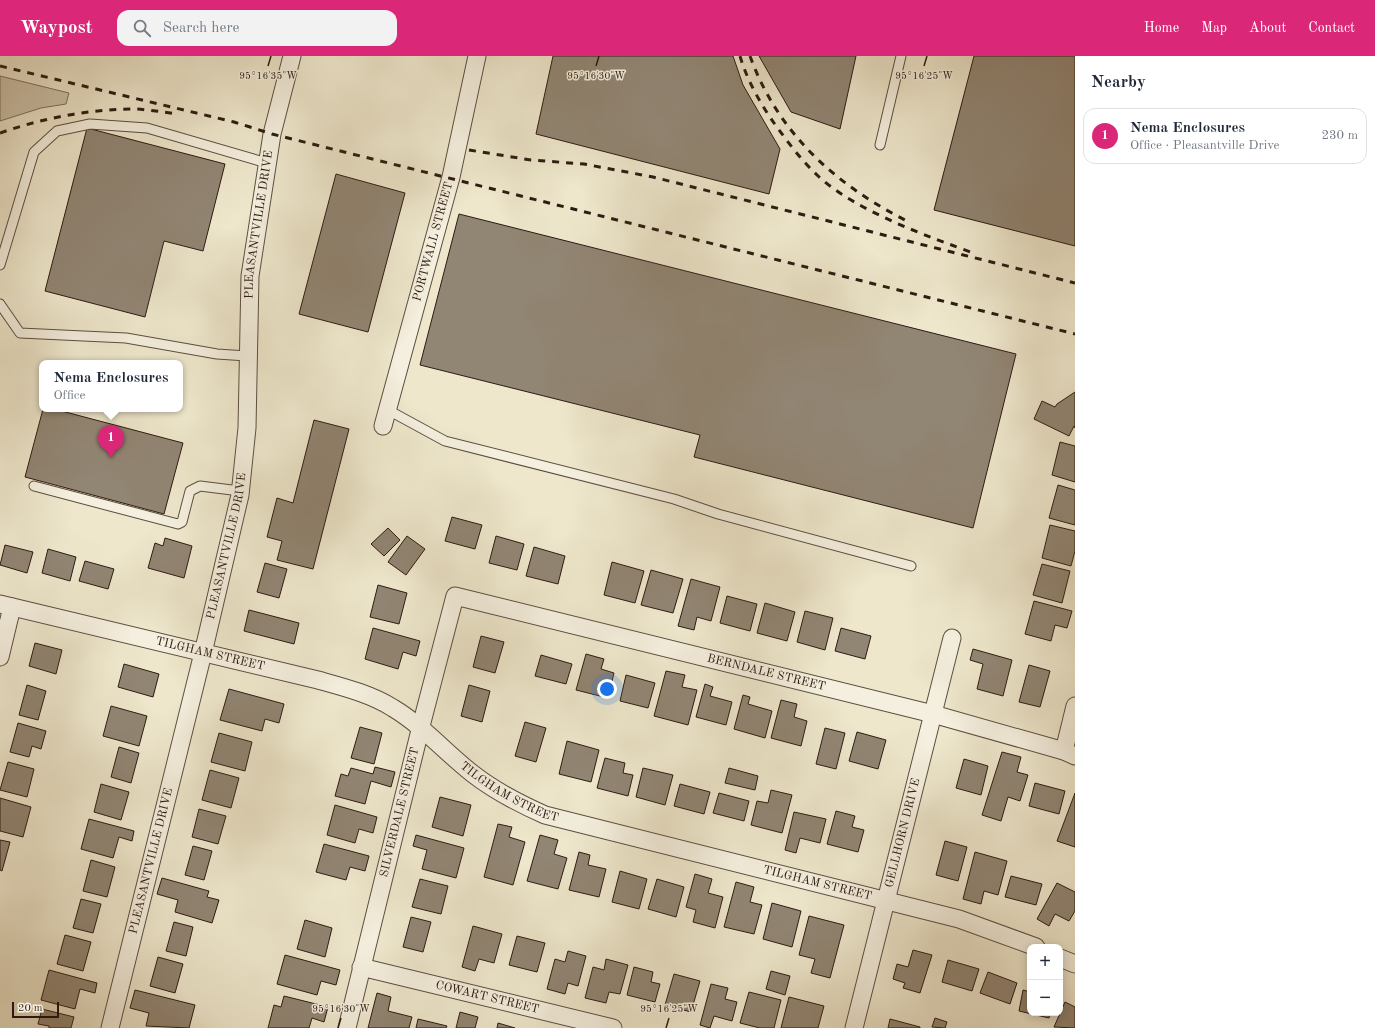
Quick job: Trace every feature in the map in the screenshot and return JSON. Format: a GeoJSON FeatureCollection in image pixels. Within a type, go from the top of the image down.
{"type":"FeatureCollection","features":[{"type":"Feature","properties":{"kind":"street","name":"PLEASANTVILLE DRIVE"},"geometry":{"type":"LineString","coordinates":[[110,1028],[203,653],[240,491],[247,428],[247,356],[250,276],[272,134],[292,56]]}},
{"type":"Feature","properties":{"kind":"street","name":"PORTWALL STREET"},"geometry":{"type":"LineString","coordinates":[[386,418],[451,177],[477,56]]}},
{"type":"Feature","properties":{"kind":"street","name":"BERNDALE STREET"},"geometry":{"type":"LineString","coordinates":[[455,596],[933,714],[1070,754]]}},
{"type":"Feature","properties":{"kind":"street","name":"SILVERDALE STREET"},"geometry":{"type":"LineString","coordinates":[[347,1028],[421,726],[455,596]]}},
{"type":"Feature","properties":{"kind":"street","name":"TILGHAM STREET"},"geometry":{"type":"LineString","coordinates":[[6,606],[318,680],[362,693],[392,707],[421,726],[473,774],[497,791],[545,815],[959,919],[1028,944]]}},
{"type":"Feature","properties":{"kind":"street"},"geometry":{"type":"LineString","coordinates":[[0,657],[6,606]]}},
{"type":"Feature","properties":{"kind":"street","name":"GELLHORN DRIVE"},"geometry":{"type":"LineString","coordinates":[[854,1028],[952,638]]}},
{"type":"Feature","properties":{"kind":"street"},"geometry":{"type":"LineString","coordinates":[[1070,754],[1075,706]]}},
{"type":"Feature","properties":{"kind":"street"},"geometry":{"type":"LineString","coordinates":[[1063,959],[1075,964]]}},
{"type":"Feature","properties":{"kind":"street","name":"COWART STREET"},"geometry":{"type":"LineString","coordinates":[[361,967],[613,1028]]}},
{"type":"Feature","properties":{"kind":"lane"},"geometry":{"type":"LineString","coordinates":[[880,145],[901,56]]}},
{"type":"Feature","properties":{"kind":"lane"},"geometry":{"type":"LineString","coordinates":[[0,265],[34,152],[57,131],[90,124],[147,128],[267,163]]}},
{"type":"Feature","properties":{"kind":"lane"},"geometry":{"type":"LineString","coordinates":[[0,304],[20,333],[126,338],[217,354],[247,356]]}},
{"type":"Feature","properties":{"kind":"lane"},"geometry":{"type":"LineString","coordinates":[[386,418],[445,441],[674,499],[718,514],[911,566]]}},
{"type":"Feature","properties":{"kind":"lane"},"geometry":{"type":"LineString","coordinates":[[34,486],[178,524],[182,522],[190,491],[200,486],[240,491]]}},
{"type":"Feature","properties":{"kind":"shaded area"},"geometry":{"type":"Polygon","coordinates":[[[0,76],[69,93],[66,104],[41,108],[0,121],[0,76]]]}},
{"type":"Feature","properties":{"kind":"building"},"geometry":{"type":"Polygon","coordinates":[[[553,56],[733,56],[743,85],[780,149],[769,194],[536,134],[553,56]]]}},
{"type":"Feature","properties":{"kind":"building"},"geometry":{"type":"Polygon","coordinates":[[[759,56],[856,56],[840,129],[791,112],[759,56]]]}},
{"type":"Feature","properties":{"kind":"building"},"geometry":{"type":"Polygon","coordinates":[[[974,56],[1075,56],[1075,246],[934,210],[974,56]]]}},
{"type":"Feature","properties":{"kind":"building"},"geometry":{"type":"Polygon","coordinates":[[[87,128],[225,164],[203,251],[164,241],[145,317],[45,291],[87,128]]]}},
{"type":"Feature","properties":{"kind":"building"},"geometry":{"type":"Polygon","coordinates":[[[336,174],[405,193],[368,332],[299,314],[336,174]]]}},
{"type":"Feature","properties":{"kind":"building"},"geometry":{"type":"Polygon","coordinates":[[[459,214],[1016,354],[973,528],[694,457],[700,435],[420,365],[459,214]]]}},
{"type":"Feature","properties":{"kind":"building"},"geometry":{"type":"Polygon","coordinates":[[[1075,392],[1075,428],[1074,426],[1069,436],[1034,419],[1042,401],[1055,407],[1075,392]]]}},
{"type":"Feature","properties":{"kind":"building"},"geometry":{"type":"Polygon","coordinates":[[[42,412],[65,412],[183,443],[164,514],[25,477],[42,412]]]}},
{"type":"Feature","properties":{"kind":"building"},"geometry":{"type":"Polygon","coordinates":[[[314,420],[349,429],[313,569],[277,560],[282,541],[267,537],[277,498],[293,503],[314,420]]]}},
{"type":"Feature","properties":{"kind":"building"},"geometry":{"type":"Polygon","coordinates":[[[1060,442],[1075,446],[1075,482],[1052,475],[1060,442]]]}},
{"type":"Feature","properties":{"kind":"building"},"geometry":{"type":"Polygon","coordinates":[[[1058,485],[1075,490],[1075,525],[1049,518],[1058,485]]]}},
{"type":"Feature","properties":{"kind":"building"},"geometry":{"type":"Polygon","coordinates":[[[452,517],[482,525],[475,549],[445,541],[452,517]]]}},
{"type":"Feature","properties":{"kind":"building"},"geometry":{"type":"Polygon","coordinates":[[[1050,525],[1075,531],[1075,551],[1071,566],[1042,558],[1050,525]]]}},
{"type":"Feature","properties":{"kind":"building"},"geometry":{"type":"Polygon","coordinates":[[[388,528],[400,540],[384,556],[371,544],[388,528]]]}},
{"type":"Feature","properties":{"kind":"building"},"geometry":{"type":"Polygon","coordinates":[[[407,536],[425,549],[406,575],[388,562],[407,536]]]}},
{"type":"Feature","properties":{"kind":"building"},"geometry":{"type":"Polygon","coordinates":[[[496,536],[524,544],[517,570],[489,563],[496,536]]]}},
{"type":"Feature","properties":{"kind":"building"},"geometry":{"type":"Polygon","coordinates":[[[165,538],[192,546],[184,578],[148,568],[155,543],[163,546],[165,538]]]}},
{"type":"Feature","properties":{"kind":"building"},"geometry":{"type":"Polygon","coordinates":[[[5,545],[33,552],[27,573],[0,565],[5,545]]]}},
{"type":"Feature","properties":{"kind":"building"},"geometry":{"type":"Polygon","coordinates":[[[534,547],[565,556],[558,584],[526,576],[534,547]]]}},
{"type":"Feature","properties":{"kind":"building"},"geometry":{"type":"Polygon","coordinates":[[[48,549],[76,557],[70,581],[42,573],[48,549]]]}},
{"type":"Feature","properties":{"kind":"building"},"geometry":{"type":"Polygon","coordinates":[[[85,561],[114,569],[108,589],[79,581],[85,561]]]}},
{"type":"Feature","properties":{"kind":"building"},"geometry":{"type":"Polygon","coordinates":[[[612,562],[644,571],[635,603],[604,595],[612,562]]]}},
{"type":"Feature","properties":{"kind":"building"},"geometry":{"type":"Polygon","coordinates":[[[265,563],[287,569],[279,598],[257,592],[265,563]]]}},
{"type":"Feature","properties":{"kind":"building"},"geometry":{"type":"Polygon","coordinates":[[[1042,564],[1070,571],[1062,603],[1033,595],[1042,564]]]}},
{"type":"Feature","properties":{"kind":"building"},"geometry":{"type":"Polygon","coordinates":[[[651,570],[683,579],[673,613],[641,605],[651,570]]]}},
{"type":"Feature","properties":{"kind":"building"},"geometry":{"type":"Polygon","coordinates":[[[691,579],[720,587],[711,621],[697,617],[694,630],[678,626],[691,579]]]}},
{"type":"Feature","properties":{"kind":"building"},"geometry":{"type":"Polygon","coordinates":[[[378,585],[407,593],[399,624],[370,617],[378,585]]]}},
{"type":"Feature","properties":{"kind":"building"},"geometry":{"type":"Polygon","coordinates":[[[727,596],[757,604],[750,631],[720,623],[727,596]]]}},
{"type":"Feature","properties":{"kind":"building"},"geometry":{"type":"Polygon","coordinates":[[[1034,601],[1072,611],[1067,628],[1055,625],[1051,641],[1025,634],[1034,601]]]}},
{"type":"Feature","properties":{"kind":"building"},"geometry":{"type":"Polygon","coordinates":[[[765,603],[795,612],[787,641],[757,633],[765,603]]]}},
{"type":"Feature","properties":{"kind":"building"},"geometry":{"type":"Polygon","coordinates":[[[249,610],[299,623],[294,644],[244,631],[249,610]]]}},
{"type":"Feature","properties":{"kind":"building"},"geometry":{"type":"Polygon","coordinates":[[[805,611],[833,618],[825,650],[797,642],[805,611]]]}},
{"type":"Feature","properties":{"kind":"building"},"geometry":{"type":"Polygon","coordinates":[[[373,628],[420,641],[416,656],[403,652],[398,669],[365,659],[373,628]]]}},
{"type":"Feature","properties":{"kind":"building"},"geometry":{"type":"Polygon","coordinates":[[[841,628],[871,636],[865,659],[835,651],[841,628]]]}},
{"type":"Feature","properties":{"kind":"building"},"geometry":{"type":"Polygon","coordinates":[[[481,636],[504,642],[495,673],[473,667],[481,636]]]}},
{"type":"Feature","properties":{"kind":"building"},"geometry":{"type":"Polygon","coordinates":[[[35,643],[62,650],[56,674],[29,666],[35,643]]]}},
{"type":"Feature","properties":{"kind":"building"},"geometry":{"type":"Polygon","coordinates":[[[973,649],[1012,660],[1003,696],[977,689],[983,664],[970,660],[973,649]]]}},
{"type":"Feature","properties":{"kind":"building"},"geometry":{"type":"Polygon","coordinates":[[[586,654],[604,659],[601,669],[614,673],[608,698],[576,690],[586,654]]]}},
{"type":"Feature","properties":{"kind":"building"},"geometry":{"type":"Polygon","coordinates":[[[541,655],[572,664],[566,684],[535,676],[541,655]]]}},
{"type":"Feature","properties":{"kind":"building"},"geometry":{"type":"Polygon","coordinates":[[[124,664],[159,674],[153,697],[118,687],[124,664]]]}},
{"type":"Feature","properties":{"kind":"building"},"geometry":{"type":"Polygon","coordinates":[[[1029,665],[1050,671],[1040,707],[1019,702],[1029,665]]]}},
{"type":"Feature","properties":{"kind":"building"},"geometry":{"type":"Polygon","coordinates":[[[666,671],[685,675],[682,687],[697,690],[688,725],[654,716],[666,671]]]}},
{"type":"Feature","properties":{"kind":"building"},"geometry":{"type":"Polygon","coordinates":[[[626,675],[655,683],[648,708],[620,701],[626,675]]]}},
{"type":"Feature","properties":{"kind":"building"},"geometry":{"type":"Polygon","coordinates":[[[705,684],[713,687],[710,696],[732,702],[726,725],[696,717],[705,684]]]}},
{"type":"Feature","properties":{"kind":"building"},"geometry":{"type":"Polygon","coordinates":[[[27,685],[46,691],[38,720],[19,715],[27,685]]]}},
{"type":"Feature","properties":{"kind":"building"},"geometry":{"type":"Polygon","coordinates":[[[469,685],[490,691],[482,722],[461,716],[469,685]]]}},
{"type":"Feature","properties":{"kind":"building"},"geometry":{"type":"Polygon","coordinates":[[[229,689],[284,704],[279,723],[265,719],[262,731],[220,720],[229,689]]]}},
{"type":"Feature","properties":{"kind":"building"},"geometry":{"type":"Polygon","coordinates":[[[743,695],[750,697],[748,704],[772,711],[765,738],[734,729],[743,695]]]}},
{"type":"Feature","properties":{"kind":"building"},"geometry":{"type":"Polygon","coordinates":[[[781,700],[797,704],[794,717],[807,721],[801,746],[771,738],[781,700]]]}},
{"type":"Feature","properties":{"kind":"building"},"geometry":{"type":"Polygon","coordinates":[[[111,706],[147,716],[139,746],[103,736],[111,706]]]}},
{"type":"Feature","properties":{"kind":"building"},"geometry":{"type":"Polygon","coordinates":[[[525,722],[546,728],[536,762],[515,756],[525,722]]]}},
{"type":"Feature","properties":{"kind":"building"},"geometry":{"type":"Polygon","coordinates":[[[18,723],[46,731],[41,749],[32,746],[29,757],[10,752],[18,723]]]}},
{"type":"Feature","properties":{"kind":"building"},"geometry":{"type":"Polygon","coordinates":[[[360,727],[382,733],[374,764],[351,758],[360,727]]]}},
{"type":"Feature","properties":{"kind":"building"},"geometry":{"type":"Polygon","coordinates":[[[825,728],[845,733],[836,769],[816,764],[825,728]]]}},
{"type":"Feature","properties":{"kind":"building"},"geometry":{"type":"Polygon","coordinates":[[[857,732],[886,740],[878,769],[849,761],[857,732]]]}},
{"type":"Feature","properties":{"kind":"building"},"geometry":{"type":"Polygon","coordinates":[[[219,733],[252,742],[245,771],[211,762],[219,733]]]}},
{"type":"Feature","properties":{"kind":"building"},"geometry":{"type":"Polygon","coordinates":[[[567,741],[599,750],[591,782],[559,774],[567,741]]]}},
{"type":"Feature","properties":{"kind":"building"},"geometry":{"type":"Polygon","coordinates":[[[119,747],[139,753],[131,783],[111,777],[119,747]]]}},
{"type":"Feature","properties":{"kind":"building"},"geometry":{"type":"Polygon","coordinates":[[[1002,752],[1021,757],[1017,772],[1028,775],[1020,801],[1008,797],[1001,821],[982,815],[1002,752]]]}},
{"type":"Feature","properties":{"kind":"building"},"geometry":{"type":"Polygon","coordinates":[[[605,758],[625,763],[623,773],[633,775],[628,796],[597,788],[605,758]]]}},
{"type":"Feature","properties":{"kind":"building"},"geometry":{"type":"Polygon","coordinates":[[[964,759],[988,766],[981,795],[956,788],[964,759]]]}},
{"type":"Feature","properties":{"kind":"building"},"geometry":{"type":"Polygon","coordinates":[[[8,762],[34,769],[27,797],[0,790],[8,762]]]}},
{"type":"Feature","properties":{"kind":"building"},"geometry":{"type":"Polygon","coordinates":[[[375,767],[395,772],[391,787],[371,781],[365,804],[335,796],[341,774],[348,776],[351,768],[373,774],[375,767]]]}},
{"type":"Feature","properties":{"kind":"building"},"geometry":{"type":"Polygon","coordinates":[[[643,768],[673,775],[665,805],[636,797],[643,768]]]}},
{"type":"Feature","properties":{"kind":"building"},"geometry":{"type":"Polygon","coordinates":[[[729,768],[758,776],[755,790],[725,783],[729,768]]]}},
{"type":"Feature","properties":{"kind":"building"},"geometry":{"type":"Polygon","coordinates":[[[210,770],[239,778],[231,808],[202,800],[210,770]]]}},
{"type":"Feature","properties":{"kind":"building"},"geometry":{"type":"Polygon","coordinates":[[[1035,783],[1065,791],[1059,814],[1029,806],[1035,783]]]}},
{"type":"Feature","properties":{"kind":"building"},"geometry":{"type":"Polygon","coordinates":[[[101,784],[129,792],[121,820],[94,812],[101,784]]]}},
{"type":"Feature","properties":{"kind":"building"},"geometry":{"type":"Polygon","coordinates":[[[680,784],[710,792],[704,814],[674,806],[680,784]]]}},
{"type":"Feature","properties":{"kind":"building"},"geometry":{"type":"Polygon","coordinates":[[[771,790],[792,795],[782,833],[751,825],[757,801],[768,803],[771,790]]]}},
{"type":"Feature","properties":{"kind":"building"},"geometry":{"type":"Polygon","coordinates":[[[719,793],[749,801],[744,821],[713,813],[719,793]]]}},
{"type":"Feature","properties":{"kind":"building"},"geometry":{"type":"Polygon","coordinates":[[[1075,793],[1075,847],[1057,841],[1075,793]]]}},
{"type":"Feature","properties":{"kind":"building"},"geometry":{"type":"Polygon","coordinates":[[[440,797],[471,805],[463,836],[432,827],[440,797]]]}},
{"type":"Feature","properties":{"kind":"building"},"geometry":{"type":"Polygon","coordinates":[[[0,798],[31,807],[23,837],[0,831],[0,798]]]}},
{"type":"Feature","properties":{"kind":"building"},"geometry":{"type":"Polygon","coordinates":[[[335,805],[377,817],[373,833],[359,829],[355,843],[327,835],[335,805]]]}},
{"type":"Feature","properties":{"kind":"building"},"geometry":{"type":"Polygon","coordinates":[[[199,809],[226,816],[218,844],[192,837],[199,809]]]}},
{"type":"Feature","properties":{"kind":"building"},"geometry":{"type":"Polygon","coordinates":[[[836,811],[855,816],[852,827],[864,830],[858,852],[827,844],[836,811]]]}},
{"type":"Feature","properties":{"kind":"building"},"geometry":{"type":"Polygon","coordinates":[[[794,812],[826,819],[820,843],[800,838],[796,853],[785,850],[794,812]]]}},
{"type":"Feature","properties":{"kind":"building"},"geometry":{"type":"Polygon","coordinates":[[[89,819],[134,831],[132,841],[119,837],[113,858],[81,849],[89,819]]]}},
{"type":"Feature","properties":{"kind":"building"},"geometry":{"type":"Polygon","coordinates":[[[498,824],[512,827],[509,837],[525,842],[513,885],[484,877],[498,824]]]}},
{"type":"Feature","properties":{"kind":"building"},"geometry":{"type":"Polygon","coordinates":[[[416,835],[464,848],[456,878],[422,869],[427,850],[413,846],[416,835]]]}},
{"type":"Feature","properties":{"kind":"building"},"geometry":{"type":"Polygon","coordinates":[[[540,835],[558,840],[554,854],[567,858],[558,889],[527,881],[540,835]]]}},
{"type":"Feature","properties":{"kind":"building"},"geometry":{"type":"Polygon","coordinates":[[[0,840],[10,842],[2,871],[0,870],[0,840]]]}},
{"type":"Feature","properties":{"kind":"building"},"geometry":{"type":"Polygon","coordinates":[[[945,841],[967,847],[958,881],[936,875],[945,841]]]}},
{"type":"Feature","properties":{"kind":"building"},"geometry":{"type":"Polygon","coordinates":[[[324,844],[369,856],[365,871],[350,867],[346,880],[316,872],[324,844]]]}},
{"type":"Feature","properties":{"kind":"building"},"geometry":{"type":"Polygon","coordinates":[[[193,846],[212,851],[204,880],[185,875],[193,846]]]}},
{"type":"Feature","properties":{"kind":"building"},"geometry":{"type":"Polygon","coordinates":[[[579,852],[590,855],[588,865],[606,869],[599,897],[569,890],[579,852]]]}},
{"type":"Feature","properties":{"kind":"building"},"geometry":{"type":"Polygon","coordinates":[[[975,852],[1007,861],[998,895],[984,891],[981,904],[963,899],[975,852]]]}},
{"type":"Feature","properties":{"kind":"building"},"geometry":{"type":"Polygon","coordinates":[[[91,860],[115,867],[107,897],[83,891],[91,860]]]}},
{"type":"Feature","properties":{"kind":"building"},"geometry":{"type":"Polygon","coordinates":[[[620,871],[647,879],[639,909],[612,902],[620,871]]]}},
{"type":"Feature","properties":{"kind":"building"},"geometry":{"type":"Polygon","coordinates":[[[695,874],[712,879],[708,893],[723,897],[715,928],[693,922],[696,910],[686,907],[695,874]]]}},
{"type":"Feature","properties":{"kind":"building"},"geometry":{"type":"Polygon","coordinates":[[[1011,876],[1042,884],[1036,905],[1005,897],[1011,876]]]}},
{"type":"Feature","properties":{"kind":"building"},"geometry":{"type":"Polygon","coordinates":[[[162,878],[209,891],[207,897],[219,900],[212,923],[175,912],[178,900],[157,894],[162,878]]]}},
{"type":"Feature","properties":{"kind":"building"},"geometry":{"type":"Polygon","coordinates":[[[420,879],[448,886],[441,914],[412,907],[420,879]]]}},
{"type":"Feature","properties":{"kind":"building"},"geometry":{"type":"Polygon","coordinates":[[[657,879],[684,887],[676,917],[648,909],[657,879]]]}},
{"type":"Feature","properties":{"kind":"building"},"geometry":{"type":"Polygon","coordinates":[[[736,882],[754,887],[750,902],[762,905],[754,934],[724,927],[736,882]]]}},
{"type":"Feature","properties":{"kind":"building"},"geometry":{"type":"Polygon","coordinates":[[[1057,883],[1075,892],[1075,911],[1069,921],[1055,914],[1049,926],[1037,919],[1057,883]]]}},
{"type":"Feature","properties":{"kind":"building"},"geometry":{"type":"Polygon","coordinates":[[[81,899],[101,904],[93,933],[73,928],[81,899]]]}},
{"type":"Feature","properties":{"kind":"building"},"geometry":{"type":"Polygon","coordinates":[[[772,903],[801,911],[792,947],[763,939],[772,903]]]}},
{"type":"Feature","properties":{"kind":"building"},"geometry":{"type":"Polygon","coordinates":[[[809,916],[844,925],[830,978],[811,973],[815,959],[799,955],[809,916]]]}},
{"type":"Feature","properties":{"kind":"building"},"geometry":{"type":"Polygon","coordinates":[[[411,917],[431,922],[423,952],[403,947],[411,917]]]}},
{"type":"Feature","properties":{"kind":"building"},"geometry":{"type":"Polygon","coordinates":[[[305,920],[332,928],[325,957],[297,949],[305,920]]]}},
{"type":"Feature","properties":{"kind":"building"},"geometry":{"type":"Polygon","coordinates":[[[174,922],[193,927],[186,956],[166,951],[174,922]]]}},
{"type":"Feature","properties":{"kind":"building"},"geometry":{"type":"Polygon","coordinates":[[[473,926],[502,934],[494,963],[479,959],[475,971],[462,967],[473,926]]]}},
{"type":"Feature","properties":{"kind":"building"},"geometry":{"type":"Polygon","coordinates":[[[65,935],[91,942],[83,971],[57,964],[65,935]]]}},
{"type":"Feature","properties":{"kind":"building"},"geometry":{"type":"Polygon","coordinates":[[[517,936],[545,943],[537,972],[509,965],[517,936]]]}},
{"type":"Feature","properties":{"kind":"building"},"geometry":{"type":"Polygon","coordinates":[[[913,950],[932,955],[920,993],[903,988],[905,983],[893,979],[897,964],[908,967],[913,950]]]}},
{"type":"Feature","properties":{"kind":"building"},"geometry":{"type":"Polygon","coordinates":[[[568,951],[586,956],[578,986],[568,983],[565,994],[547,989],[555,959],[565,962],[568,951]]]}},
{"type":"Feature","properties":{"kind":"building"},"geometry":{"type":"Polygon","coordinates":[[[285,955],[340,970],[336,985],[321,981],[317,995],[277,984],[285,955]]]}},
{"type":"Feature","properties":{"kind":"building"},"geometry":{"type":"Polygon","coordinates":[[[158,957],[183,964],[175,993],[150,986],[158,957]]]}},
{"type":"Feature","properties":{"kind":"building"},"geometry":{"type":"Polygon","coordinates":[[[606,959],[628,965],[620,994],[609,992],[606,1003],[585,998],[593,967],[604,970],[606,959]]]}},
{"type":"Feature","properties":{"kind":"building"},"geometry":{"type":"Polygon","coordinates":[[[948,960],[979,969],[972,991],[942,982],[948,960]]]}},
{"type":"Feature","properties":{"kind":"building"},"geometry":{"type":"Polygon","coordinates":[[[634,967],[653,972],[651,982],[660,984],[655,1002],[627,995],[634,967]]]}},
{"type":"Feature","properties":{"kind":"building"},"geometry":{"type":"Polygon","coordinates":[[[49,970],[97,983],[95,993],[80,989],[75,1009],[41,1000],[49,970]]]}},
{"type":"Feature","properties":{"kind":"building"},"geometry":{"type":"Polygon","coordinates":[[[771,971],[790,976],[785,995],[766,989],[771,971]]]}},
{"type":"Feature","properties":{"kind":"building"},"geometry":{"type":"Polygon","coordinates":[[[988,972],[1017,983],[1010,1004],[980,993],[988,972]]]}},
{"type":"Feature","properties":{"kind":"building"},"geometry":{"type":"Polygon","coordinates":[[[674,974],[700,981],[691,1012],[665,1005],[674,974]]]}},
{"type":"Feature","properties":{"kind":"building"},"geometry":{"type":"Polygon","coordinates":[[[711,984],[728,988],[725,999],[737,1002],[732,1021],[714,1016],[710,1028],[700,1025],[711,984]]]}},
{"type":"Feature","properties":{"kind":"building"},"geometry":{"type":"Polygon","coordinates":[[[135,990],[195,1005],[189,1028],[146,1026],[149,1013],[130,1008],[135,990]]]}},
{"type":"Feature","properties":{"kind":"building"},"geometry":{"type":"Polygon","coordinates":[[[1023,990],[1027,991],[1027,1013],[1019,1011],[1023,990]]]}},
{"type":"Feature","properties":{"kind":"building"},"geometry":{"type":"Polygon","coordinates":[[[749,992],[781,1000],[774,1028],[760,1028],[740,1023],[749,992]]]}},
{"type":"Feature","properties":{"kind":"building"},"geometry":{"type":"Polygon","coordinates":[[[377,993],[391,997],[388,1011],[412,1017],[409,1028],[368,1028],[377,993]]]}},
{"type":"Feature","properties":{"kind":"building"},"geometry":{"type":"Polygon","coordinates":[[[284,996],[328,1007],[324,1022],[312,1018],[309,1028],[268,1028],[274,1005],[281,1007],[284,996]]]}},
{"type":"Feature","properties":{"kind":"building"},"geometry":{"type":"Polygon","coordinates":[[[789,997],[824,1006],[818,1028],[781,1028],[789,997]]]}},
{"type":"Feature","properties":{"kind":"building"},"geometry":{"type":"Polygon","coordinates":[[[1065,1002],[1075,1007],[1075,1028],[1054,1027],[1059,1016],[1063,1016],[1063,1007],[1065,1002]]]}},
{"type":"Feature","properties":{"kind":"building"},"geometry":{"type":"Polygon","coordinates":[[[42,1009],[74,1017],[71,1028],[49,1028],[49,1026],[38,1024],[42,1009]]]}},
{"type":"Feature","properties":{"kind":"building"},"geometry":{"type":"Polygon","coordinates":[[[460,1012],[478,1017],[475,1028],[456,1028],[460,1012]]]}},
{"type":"Feature","properties":{"kind":"building"},"geometry":{"type":"Polygon","coordinates":[[[935,1018],[947,1022],[945,1028],[932,1027],[935,1018]]]}},
{"type":"Feature","properties":{"kind":"building"},"geometry":{"type":"Polygon","coordinates":[[[418,1019],[447,1026],[446,1028],[416,1028],[418,1019]]]}},
{"type":"Feature","properties":{"kind":"building"},"geometry":{"type":"Polygon","coordinates":[[[890,1019],[920,1027],[920,1028],[888,1028],[890,1019]]]}},
{"type":"Feature","properties":{"kind":"building"},"geometry":{"type":"Polygon","coordinates":[[[498,1023],[515,1028],[497,1028],[498,1023]]]}},
{"type":"Feature","properties":{"kind":"railway"},"geometry":{"type":"LineString","coordinates":[[740,56],[750,82],[769,115],[794,150],[817,175],[833,188],[871,211],[914,231],[976,254]]}},
{"type":"Feature","properties":{"kind":"railway"},"geometry":{"type":"LineString","coordinates":[[750,56],[762,84],[777,110],[813,155],[834,174],[858,192],[909,222]]}},
{"type":"Feature","properties":{"kind":"railway"},"geometry":{"type":"LineString","coordinates":[[0,66],[234,122],[272,134],[1075,334]]}},
{"type":"Feature","properties":{"kind":"railway"},"geometry":{"type":"LineString","coordinates":[[0,133],[67,115],[119,109],[152,110],[178,114]]}},
{"type":"Feature","properties":{"kind":"railway"},"geometry":{"type":"LineString","coordinates":[[469,150],[531,160],[584,164],[653,177],[1075,283]]}},
{"type":"Feature","properties":{"kind":"place","name":"Nema Enclosures"},"geometry":{"type":"Point","coordinates":[111,458]}}]}
